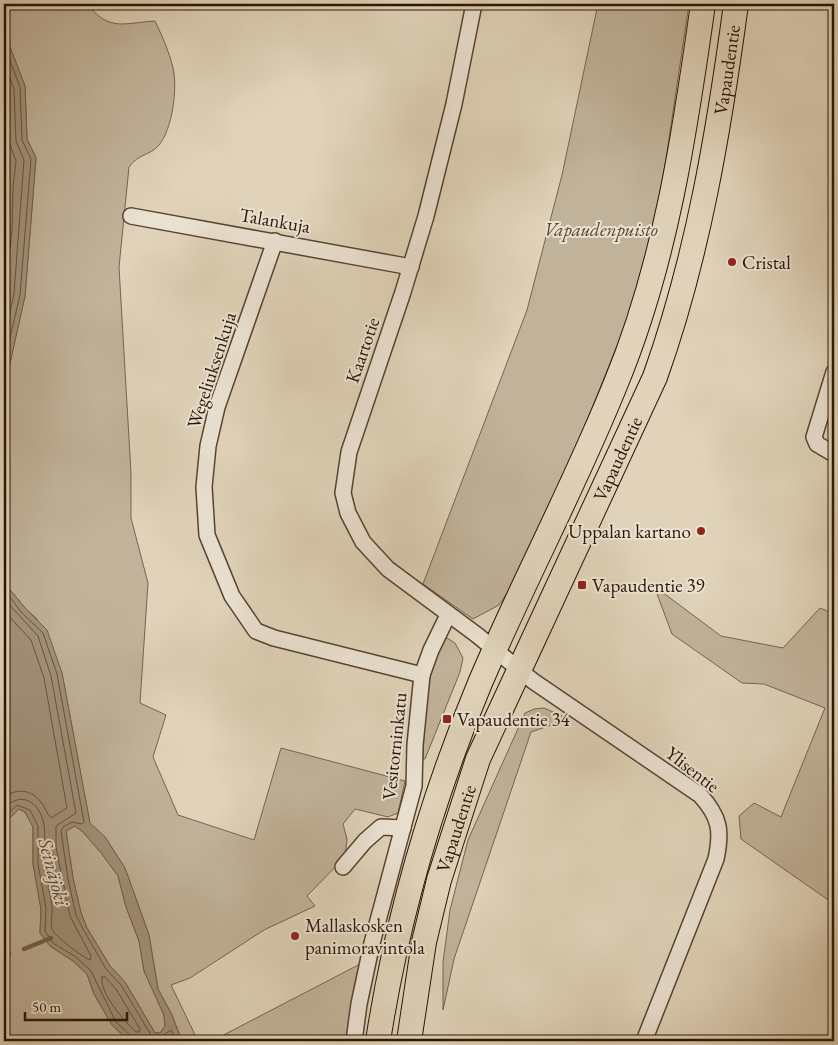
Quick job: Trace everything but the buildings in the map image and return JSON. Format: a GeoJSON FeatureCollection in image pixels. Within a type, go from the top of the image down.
{"type":"FeatureCollection","features":[{"type":"Feature","properties":{"kind":"main road","name":"Vapaudentie"},"geometry":{"type":"LineString","coordinates":[[378,1041],[385,996],[410,887],[454,748],[495,650],[617,382],[643,310],[660,247],[677,171],[704,4]]}},
{"type":"Feature","properties":{"kind":"main road","name":"Vapaudentie"},"geometry":{"type":"LineString","coordinates":[[409,1041],[424,942],[439,880],[478,759],[655,377],[676,316],[708,182],[736,4]]}},
{"type":"Feature","properties":{"kind":"street","name":"Kaartotie"},"geometry":{"type":"LineString","coordinates":[[474,4],[454,104],[411,267],[349,452],[343,493],[348,513],[363,542],[388,569],[495,650]]}},
{"type":"Feature","properties":{"kind":"street","name":"Talankuja"},"geometry":{"type":"LineString","coordinates":[[131,216],[275,240],[411,267]]}},
{"type":"Feature","properties":{"kind":"street","name":"Wegeliuksenkuja"},"geometry":{"type":"LineString","coordinates":[[275,240],[217,407],[208,446],[204,487],[207,535],[232,596],[256,631],[274,638],[422,675]]}},
{"type":"Feature","properties":{"kind":"street"},"geometry":{"type":"LineString","coordinates":[[834,372],[814,437],[817,444],[834,454]]}},
{"type":"Feature","properties":{"kind":"street","name":"Vesitorninkatu"},"geometry":{"type":"LineString","coordinates":[[354,1041],[359,1004],[372,943],[414,786],[415,745],[422,675],[431,650],[448,615]]}},
{"type":"Feature","properties":{"kind":"street","name":"Ylisentie"},"geometry":{"type":"LineString","coordinates":[[495,650],[520,671],[700,795],[717,818],[720,833],[716,859],[644,1041]]}},
{"type":"Feature","properties":{"kind":"street"},"geometry":{"type":"LineString","coordinates":[[343,867],[365,841],[381,827],[403,828]]}},
{"type":"Feature","properties":{"kind":"green space"},"geometry":{"type":"Polygon","coordinates":[[[4,4],[87,4],[103,19],[117,24],[155,21],[173,68],[175,86],[173,108],[164,138],[156,149],[137,159],[129,167],[119,267],[131,473],[131,518],[148,583],[140,703],[166,715],[153,757],[178,815],[254,840],[281,748],[405,781],[398,813],[388,817],[355,809],[343,824],[347,839],[345,857],[307,896],[315,906],[264,930],[190,978],[171,985],[198,1041],[182,1041],[171,1013],[158,989],[149,935],[125,868],[105,837],[90,824],[62,673],[37,619],[7,586],[4,576],[4,374],[10,363],[25,296],[36,158],[27,139],[25,86],[8,42],[4,39],[4,4]]]}},
{"type":"Feature","properties":{"kind":"green space","name":"Vapaudenpuisto"},"geometry":{"type":"Polygon","coordinates":[[[598,4],[689,4],[666,159],[651,240],[627,321],[575,450],[514,583],[499,605],[473,619],[423,584],[527,310],[562,175],[598,4]]]}},
{"type":"Feature","properties":{"kind":"green space"},"geometry":{"type":"Polygon","coordinates":[[[654,586],[721,636],[783,648],[820,608],[834,614],[834,904],[741,839],[739,816],[754,803],[781,817],[825,708],[764,684],[742,683],[672,634],[654,586]]]}},
{"type":"Feature","properties":{"kind":"green space"},"geometry":{"type":"Polygon","coordinates":[[[447,638],[455,643],[463,658],[460,672],[425,759],[423,759],[425,704],[430,676],[442,642],[447,638]]]}},
{"type":"Feature","properties":{"kind":"green space"},"geometry":{"type":"Polygon","coordinates":[[[544,708],[569,719],[531,732],[454,959],[443,1010],[443,962],[450,910],[468,840],[525,713],[534,709],[544,708]]]}},
{"type":"Feature","properties":{"kind":"green space"},"geometry":{"type":"Polygon","coordinates":[[[19,809],[25,812],[33,827],[33,864],[41,909],[40,933],[50,946],[73,961],[87,974],[94,994],[112,1025],[129,1041],[4,1041],[4,824],[19,809]]]}},
{"type":"Feature","properties":{"kind":"green space"},"geometry":{"type":"Polygon","coordinates":[[[75,826],[83,832],[102,854],[118,876],[126,907],[139,941],[144,971],[164,1015],[165,1026],[160,1033],[155,1033],[125,982],[110,966],[87,928],[81,913],[73,878],[66,831],[75,826]]]}},
{"type":"Feature","properties":{"kind":"green space"},"geometry":{"type":"Polygon","coordinates":[[[364,962],[350,1041],[212,1041],[364,962]]]}},
{"type":"Feature","properties":{"kind":"water"},"geometry":{"type":"Polygon","coordinates":[[[4,39],[8,42],[25,86],[27,139],[36,158],[25,296],[10,363],[4,374],[4,39]]]}},
{"type":"Feature","properties":{"kind":"water","name":"Seinäjoki"},"geometry":{"type":"Polygon","coordinates":[[[4,576],[7,586],[47,630],[62,673],[90,823],[105,837],[125,868],[149,935],[158,989],[171,1013],[182,1041],[129,1041],[112,1025],[94,994],[87,974],[73,961],[50,946],[40,933],[41,909],[33,864],[33,827],[25,812],[19,809],[4,824],[4,576]],[[75,826],[66,831],[73,878],[81,913],[87,928],[110,966],[125,982],[155,1033],[160,1033],[165,1026],[164,1015],[144,971],[139,941],[126,907],[118,876],[83,832],[75,826]]]}},
{"type":"Feature","properties":{"kind":"waterway"},"geometry":{"type":"LineString","coordinates":[[24,949],[51,938]]}},
{"type":"Feature","properties":{"kind":"waterway"},"geometry":{"type":"LineString","coordinates":[[4,955],[9,954]]}},
{"type":"Feature","properties":{"kind":"place","name":"Cristal"},"geometry":{"type":"Point","coordinates":[732,262]}},
{"type":"Feature","properties":{"kind":"place","name":"Uppalan kartano"},"geometry":{"type":"Point","coordinates":[701,531]}},
{"type":"Feature","properties":{"kind":"place","name":"Vapaudentie 39"},"geometry":{"type":"Point","coordinates":[582,585]}},
{"type":"Feature","properties":{"kind":"place","name":"Vapaudentie 34"},"geometry":{"type":"Point","coordinates":[447,719]}},
{"type":"Feature","properties":{"kind":"place","name":"Mallaskosken panimoravintola"},"geometry":{"type":"Point","coordinates":[295,936]}}]}
